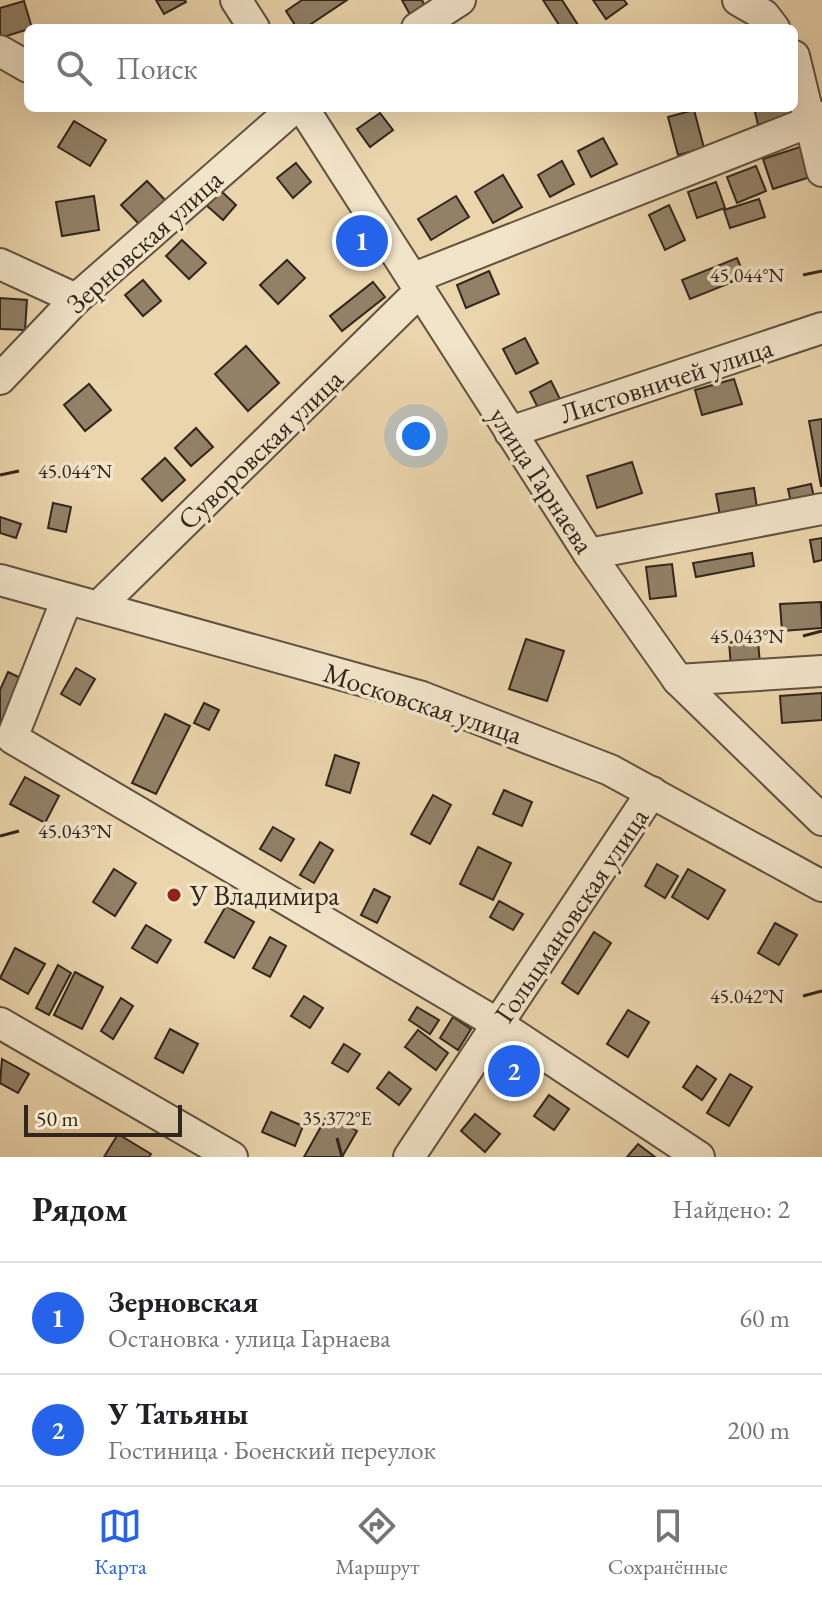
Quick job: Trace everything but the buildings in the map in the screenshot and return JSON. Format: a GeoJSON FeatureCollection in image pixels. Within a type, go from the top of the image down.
{"type":"FeatureCollection","features":[{"type":"Feature","properties":{"kind":"street"},"geometry":{"type":"LineString","coordinates":[[236,0],[251,24]]}},
{"type":"Feature","properties":{"kind":"street"},"geometry":{"type":"LineString","coordinates":[[423,24],[460,0]]}},
{"type":"Feature","properties":{"kind":"street"},"geometry":{"type":"LineString","coordinates":[[0,51],[24,65]]}},
{"type":"Feature","properties":{"kind":"street"},"geometry":{"type":"LineString","coordinates":[[798,68],[816,120],[822,171]]}},
{"type":"Feature","properties":{"kind":"street","name":"Зерновская улица"},"geometry":{"type":"LineString","coordinates":[[0,379],[76,299],[289,112]]}},
{"type":"Feature","properties":{"kind":"street","name":"улица Гарнаева"},"geometry":{"type":"LineString","coordinates":[[306,112],[589,554],[678,680],[822,820]]}},
{"type":"Feature","properties":{"kind":"street","name":"Суворовская улица"},"geometry":{"type":"LineString","coordinates":[[98,607],[418,284],[816,120]]}},
{"type":"Feature","properties":{"kind":"street"},"geometry":{"type":"LineString","coordinates":[[0,264],[76,299]]}},
{"type":"Feature","properties":{"kind":"street","name":"Листовничей улица"},"geometry":{"type":"LineString","coordinates":[[510,432],[822,328]]}},
{"type":"Feature","properties":{"kind":"street"},"geometry":{"type":"LineString","coordinates":[[589,554],[822,509]]}},
{"type":"Feature","properties":{"kind":"street","name":"Московская улица"},"geometry":{"type":"LineString","coordinates":[[0,580],[422,697],[610,770],[822,886]]}},
{"type":"Feature","properties":{"kind":"street"},"geometry":{"type":"LineString","coordinates":[[67,599],[6,750],[498,1024],[699,1157]]}},
{"type":"Feature","properties":{"kind":"street"},"geometry":{"type":"LineString","coordinates":[[678,680],[822,671]]}},
{"type":"Feature","properties":{"kind":"street","name":"Гольцмановская улица"},"geometry":{"type":"LineString","coordinates":[[409,1157],[652,792]]}},
{"type":"Feature","properties":{"kind":"street"},"geometry":{"type":"LineString","coordinates":[[0,1023],[232,1157]]}},
{"type":"Feature","properties":{"kind":"place","name":"Зерновская"},"geometry":{"type":"Point","coordinates":[362,241]}},
{"type":"Feature","properties":{"kind":"place","name":"У Владимира"},"geometry":{"type":"Point","coordinates":[174,895]}},
{"type":"Feature","properties":{"kind":"place","name":"У Татьяны"},"geometry":{"type":"Point","coordinates":[514,1071]}}]}
